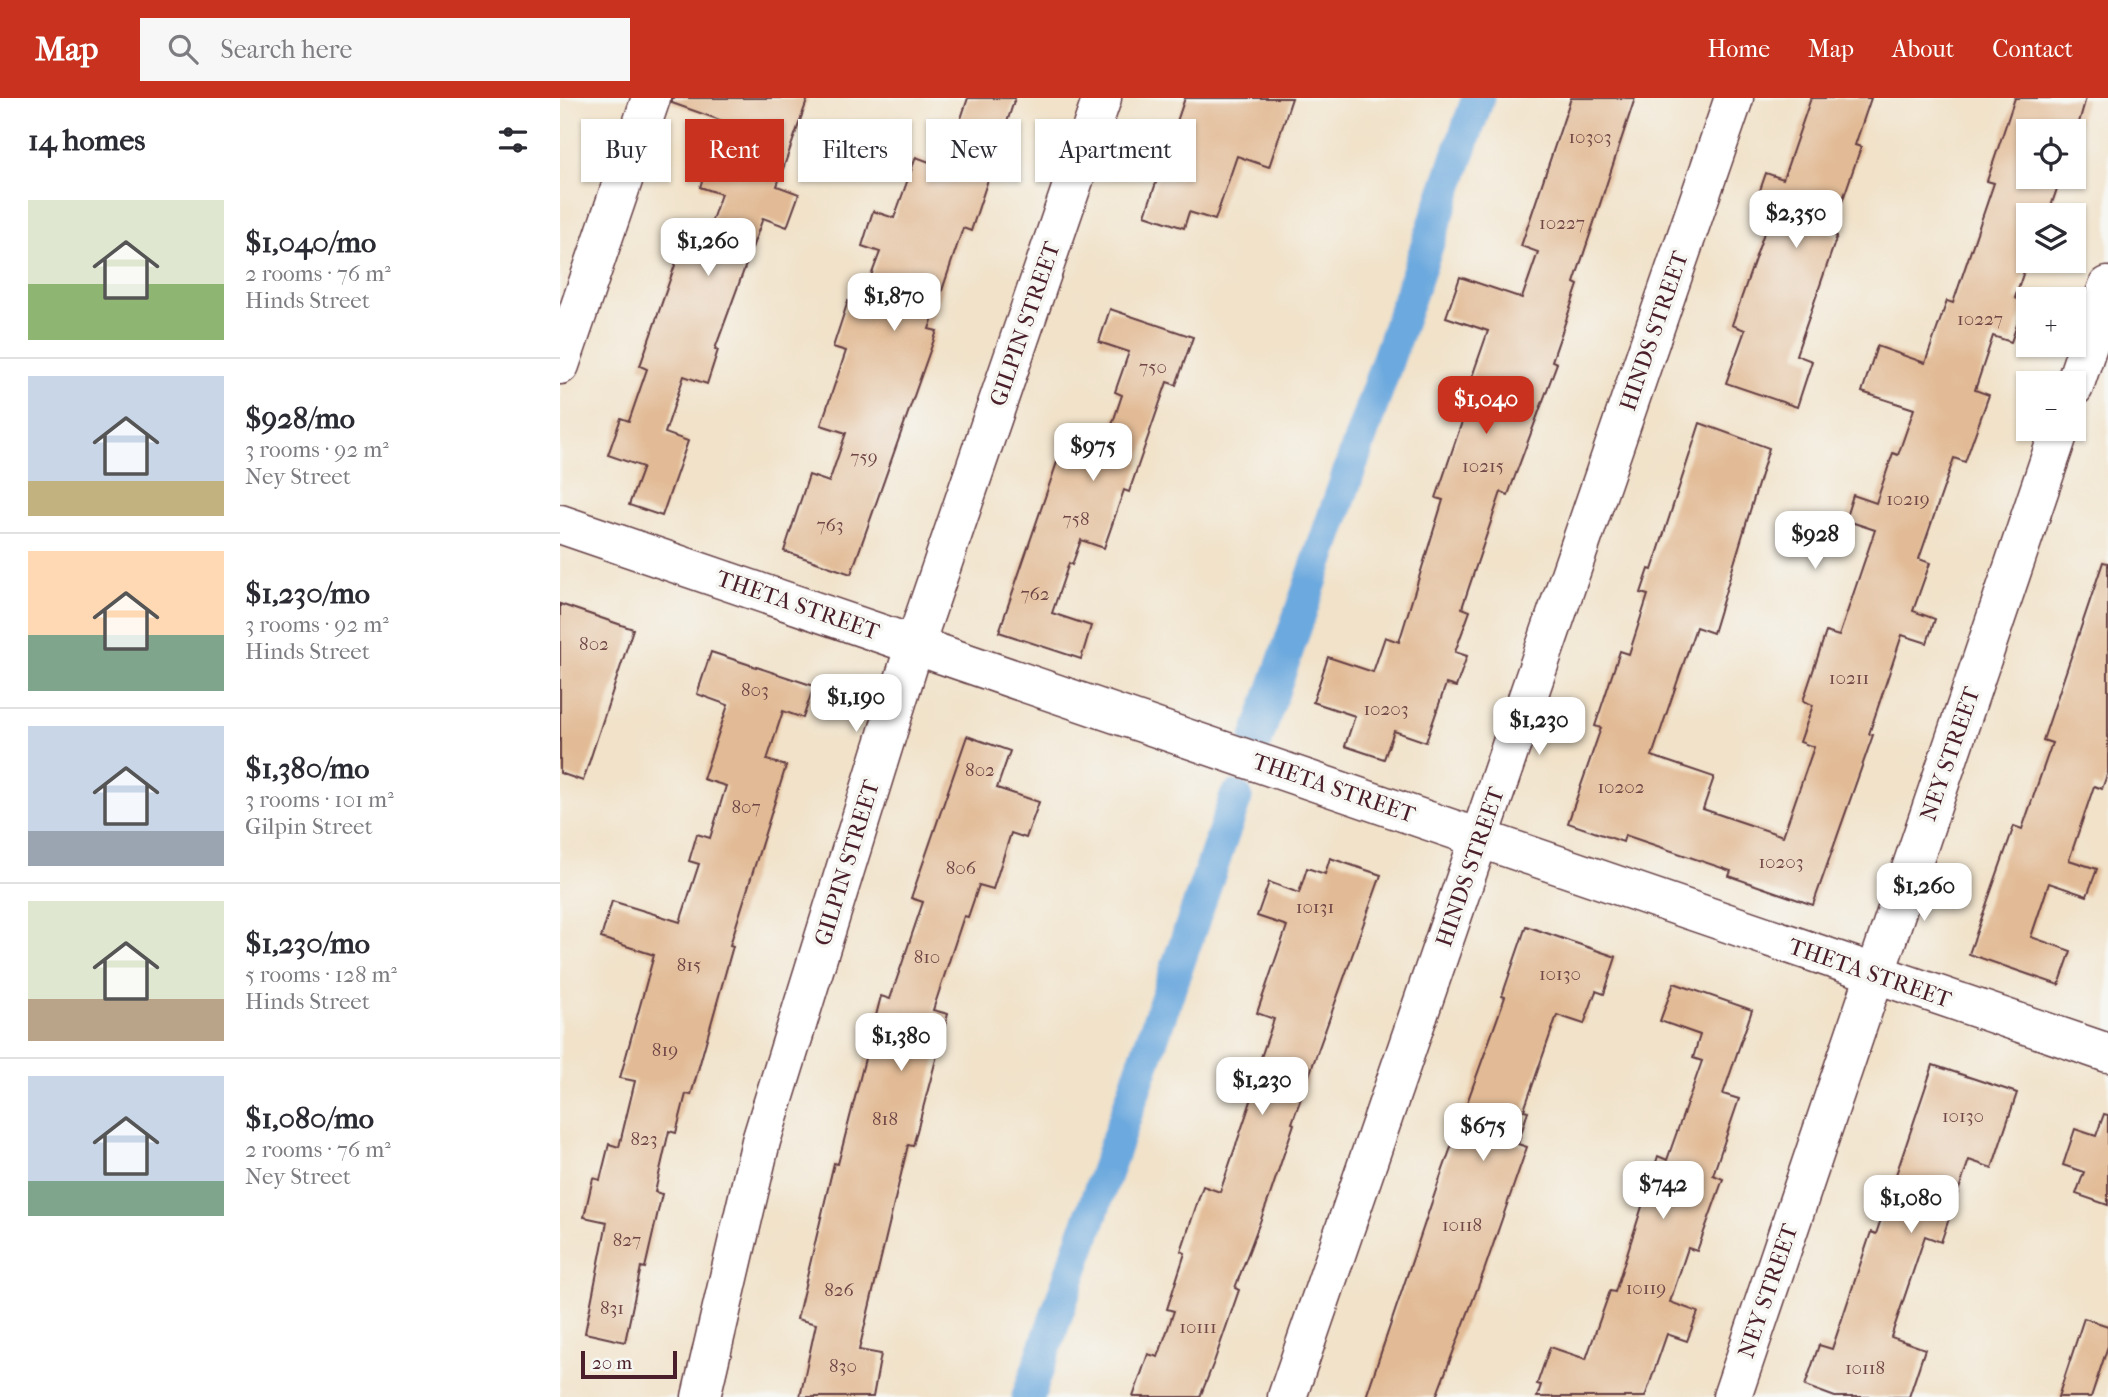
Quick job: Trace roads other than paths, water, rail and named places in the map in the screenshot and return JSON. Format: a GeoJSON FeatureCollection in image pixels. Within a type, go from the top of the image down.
{"type":"FeatureCollection","features":[{"type":"Feature","properties":{"kind":"street"},"geometry":{"type":"LineString","coordinates":[[560,365],[651,98]]}},
{"type":"Feature","properties":{"kind":"street","name":"GILPIN STREET"},"geometry":{"type":"LineString","coordinates":[[702,1397],[761,1141],[915,645],[1102,98]]}},
{"type":"Feature","properties":{"kind":"street","name":"HINDS STREET"},"geometry":{"type":"LineString","coordinates":[[1287,1397],[1734,98]]}},
{"type":"Feature","properties":{"kind":"street"},"geometry":{"type":"LineString","coordinates":[[2079,371],[2108,286]]}},
{"type":"Feature","properties":{"kind":"street","name":"NEY STREET"},"geometry":{"type":"LineString","coordinates":[[1731,1397],[2056,441]]}},
{"type":"Feature","properties":{"kind":"street","name":"THETA STREET"},"geometry":{"type":"LineString","coordinates":[[560,524],[2108,1053]]}},
{"type":"Feature","properties":{"kind":"waterway"},"geometry":{"type":"LineString","coordinates":[[1256,741],[1478,98]]}},
{"type":"Feature","properties":{"kind":"waterway"},"geometry":{"type":"LineString","coordinates":[[1028,1397],[1236,797]]}}]}
